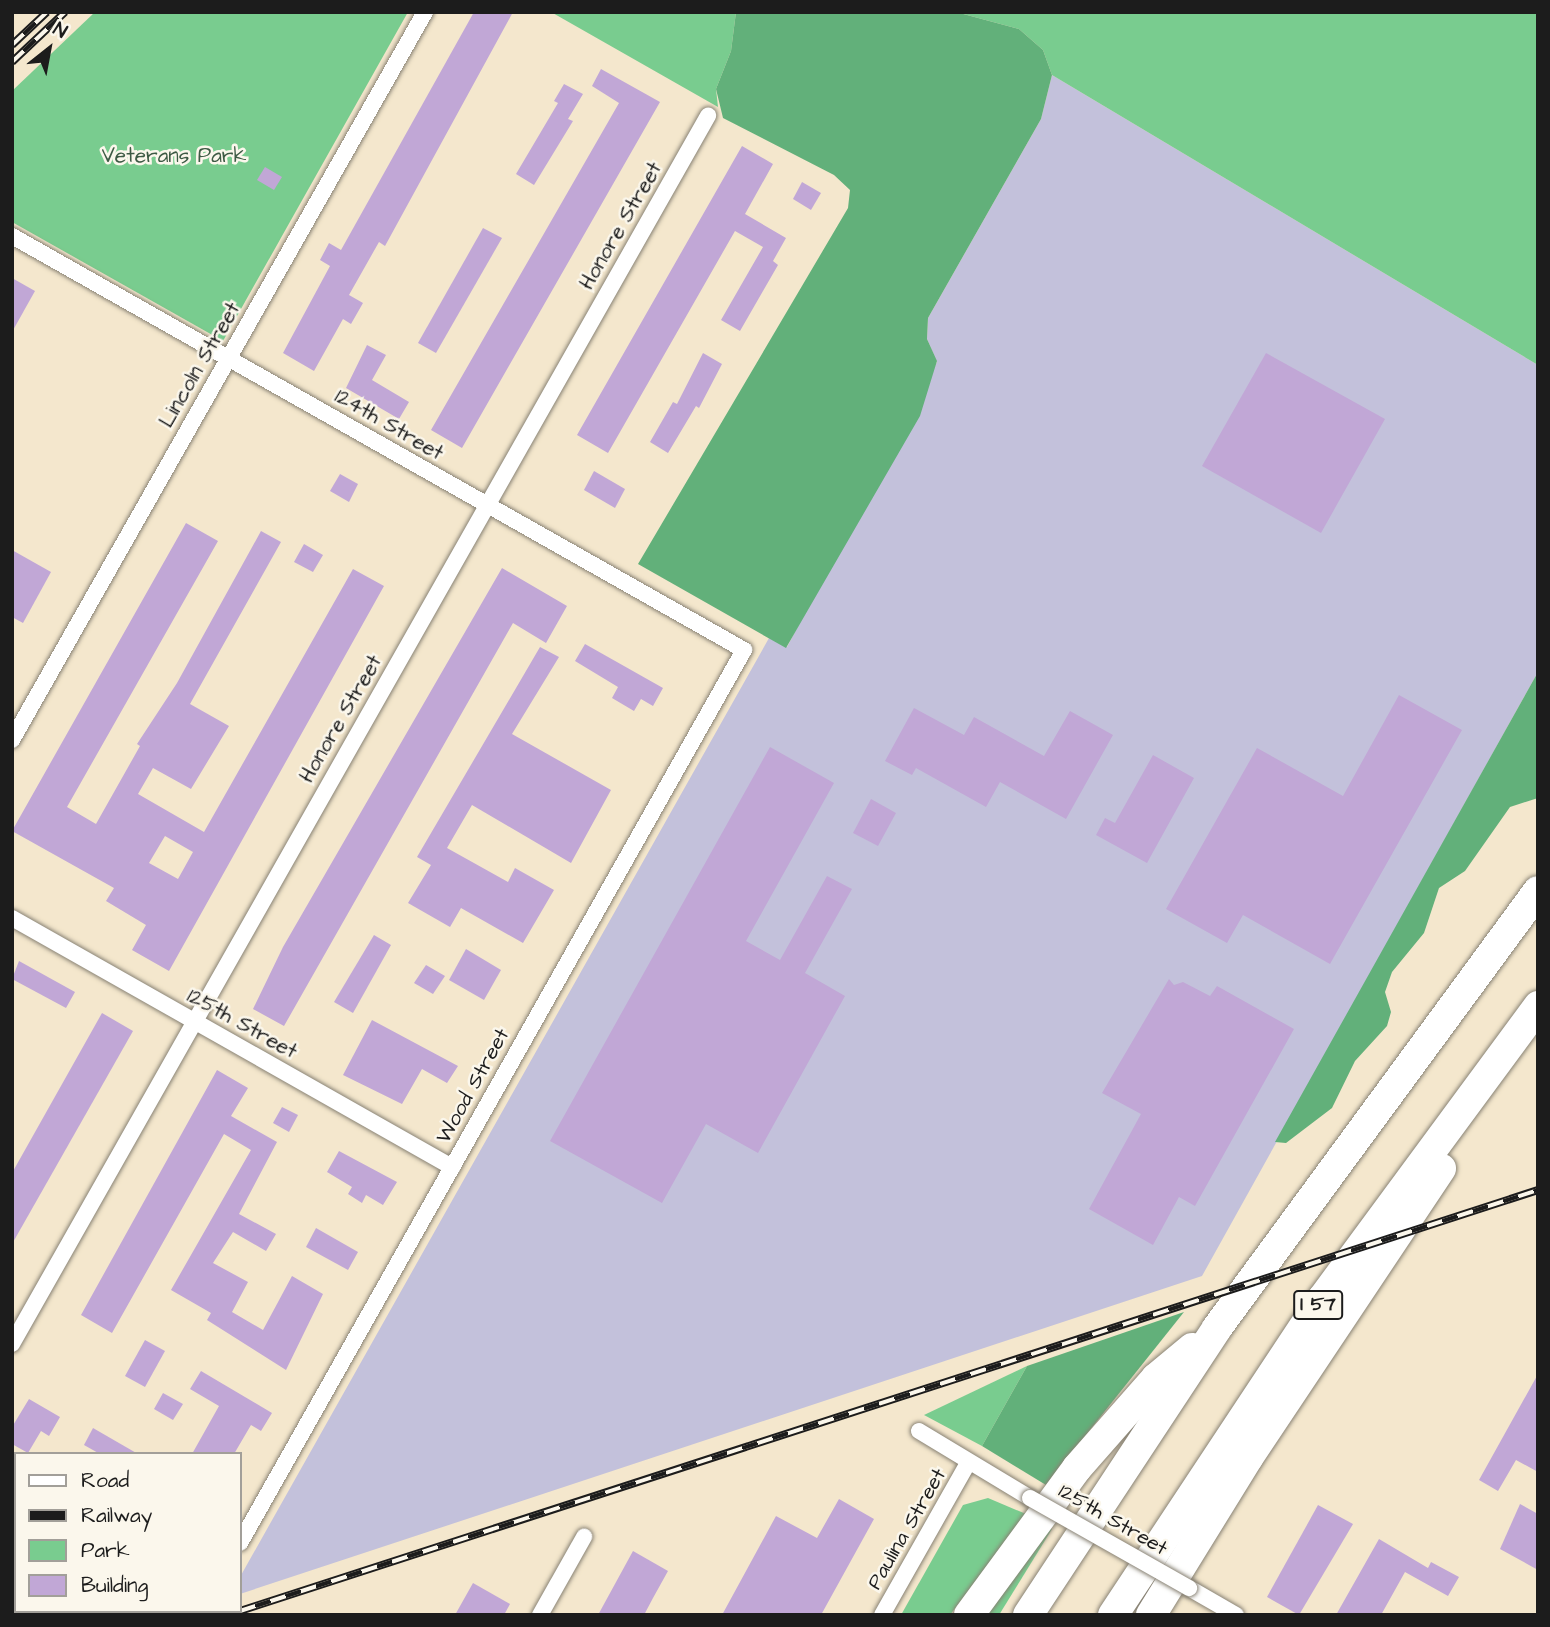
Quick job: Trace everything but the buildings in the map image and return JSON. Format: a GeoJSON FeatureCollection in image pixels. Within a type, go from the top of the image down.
{"type":"FeatureCollection","features":[{"type":"Feature","properties":{"kind":"highway"},"geometry":{"type":"LineString","coordinates":[[1028,1615],[1217,1328],[1538,891]]}},
{"type":"Feature","properties":{"kind":"highway"},"geometry":{"type":"LineString","coordinates":[[1151,1615],[1248,1458],[1438,1175],[1538,1007]]}},
{"type":"Feature","properties":{"kind":"highway","name":"I 57"},"geometry":{"type":"LineString","coordinates":[[1113,1615],[1323,1298],[1538,1007]]}},
{"type":"Feature","properties":{"kind":"highway"},"geometry":{"type":"LineString","coordinates":[[969,1615],[1018,1544],[1121,1418],[1156,1378],[1217,1328]]}},
{"type":"Feature","properties":{"kind":"street","name":"Lincoln Street"},"geometry":{"type":"LineString","coordinates":[[12,740],[425,12]]}},
{"type":"Feature","properties":{"kind":"street","name":"Honore Street"},"geometry":{"type":"LineString","coordinates":[[12,1344],[708,116]]}},
{"type":"Feature","properties":{"kind":"street","name":"124th Street"},"geometry":{"type":"LineString","coordinates":[[12,236],[744,650]]}},
{"type":"Feature","properties":{"kind":"street","name":"Wood Street"},"geometry":{"type":"LineString","coordinates":[[242,1539],[744,650]]}},
{"type":"Feature","properties":{"kind":"street","name":"125th Street"},"geometry":{"type":"LineString","coordinates":[[12,918],[452,1167]]}},
{"type":"Feature","properties":{"kind":"street","name":"125th Street"},"geometry":{"type":"LineString","coordinates":[[919,1432],[1228,1613]]}},
{"type":"Feature","properties":{"kind":"street","name":"Paulina Street"},"geometry":{"type":"LineString","coordinates":[[883,1615],[968,1463]]}},
{"type":"Feature","properties":{"kind":"street"},"geometry":{"type":"LineString","coordinates":[[540,1615],[584,1537]]}},
{"type":"Feature","properties":{"kind":"shaded area"},"geometry":{"type":"Polygon","coordinates":[[[1052,75],[1538,365],[1538,672],[1202,1276],[242,1593],[242,1573],[769,638],[787,647],[937,362],[927,339],[928,318],[1041,119],[1052,75]]]}},
{"type":"Feature","properties":{"kind":"green space","name":"Veterans Park"},"geometry":{"type":"Polygon","coordinates":[[[95,12],[408,12],[223,341],[12,222],[12,91],[95,12]]]}},
{"type":"Feature","properties":{"kind":"green space"},"geometry":{"type":"Polygon","coordinates":[[[551,12],[736,12],[731,51],[716,89],[718,107],[551,12]]]}},
{"type":"Feature","properties":{"kind":"green space"},"geometry":{"type":"Polygon","coordinates":[[[736,12],[956,12],[1019,29],[1043,50],[1052,75],[1041,119],[928,318],[927,339],[937,361],[920,416],[786,648],[638,564],[848,208],[850,190],[834,175],[723,118],[716,89],[731,51],[736,12]]]}},
{"type":"Feature","properties":{"kind":"green space"},"geometry":{"type":"Polygon","coordinates":[[[956,12],[1538,12],[1538,365],[1052,75],[1043,50],[1019,29],[956,12]]]}},
{"type":"Feature","properties":{"kind":"green space"},"geometry":{"type":"Polygon","coordinates":[[[1538,672],[1538,798],[1510,807],[1465,871],[1439,888],[1424,933],[1392,972],[1385,992],[1391,1012],[1387,1026],[1355,1061],[1332,1108],[1286,1143],[1275,1142],[1538,672]]]}},
{"type":"Feature","properties":{"kind":"green space"},"geometry":{"type":"Polygon","coordinates":[[[1184,1312],[1046,1485],[982,1446],[1027,1366],[1184,1312]]]}},
{"type":"Feature","properties":{"kind":"green space"},"geometry":{"type":"Polygon","coordinates":[[[1027,1366],[982,1446],[924,1415],[1027,1366]]]}},
{"type":"Feature","properties":{"kind":"green space"},"geometry":{"type":"Polygon","coordinates":[[[988,1498],[1026,1514],[950,1615],[901,1615],[963,1505],[988,1498]]]}},
{"type":"Feature","properties":{"kind":"green space"},"geometry":{"type":"Polygon","coordinates":[[[1043,1524],[1052,1529],[999,1615],[975,1615],[1043,1524]]]}},
{"type":"Feature","properties":{"kind":"railway"},"geometry":{"type":"LineString","coordinates":[[12,45],[47,12]]}},
{"type":"Feature","properties":{"kind":"railway"},"geometry":{"type":"LineString","coordinates":[[12,62],[65,12]]}},
{"type":"Feature","properties":{"kind":"railway"},"geometry":{"type":"LineString","coordinates":[[242,1610],[1538,1190]]}}]}
